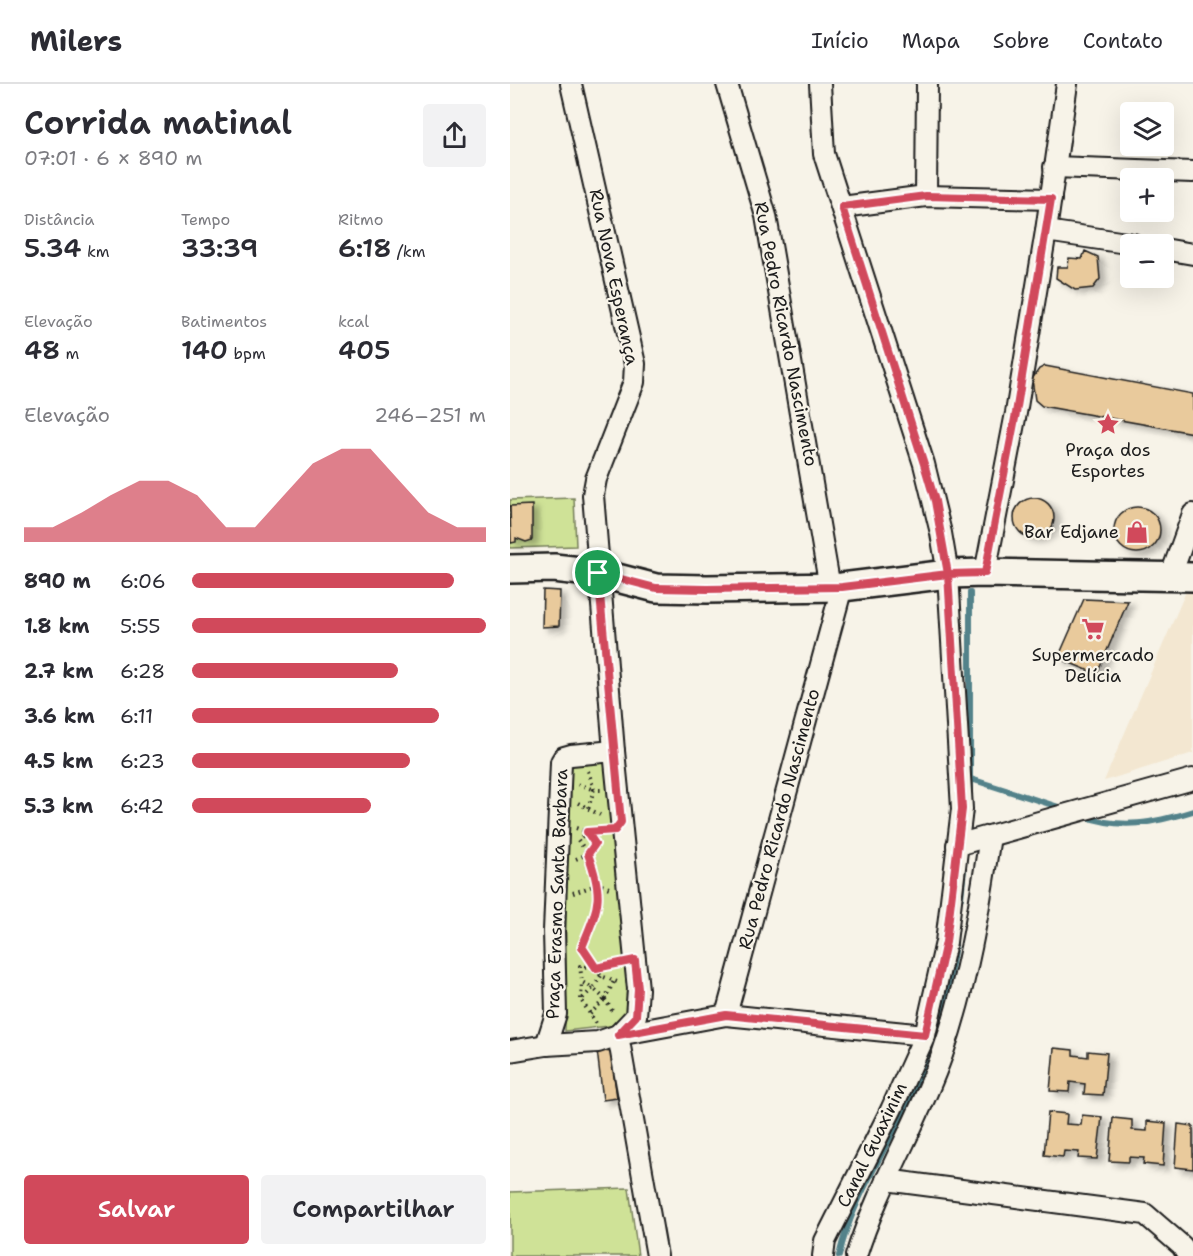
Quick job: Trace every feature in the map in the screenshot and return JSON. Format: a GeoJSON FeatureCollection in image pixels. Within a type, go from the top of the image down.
{"type":"FeatureCollection","features":[{"type":"Feature","properties":{"kind":"street","name":"Rua Nova Esperança"},"geometry":{"type":"LineString","coordinates":[[571,84],[634,364],[634,382],[593,495],[614,751],[638,989],[636,1016],[618,1035]]}},
{"type":"Feature","properties":{"kind":"street","name":"Rua Pedro Ricardo Nascimento"},"geometry":{"type":"LineString","coordinates":[[726,1015],[836,588],[766,216],[727,84]]}},
{"type":"Feature","properties":{"kind":"street","name":"Canal Guaxinim"},"geometry":{"type":"LineString","coordinates":[[820,84],[824,154],[935,501],[948,574],[962,809],[946,942],[925,1035],[891,1110],[825,1241],[823,1256]]}},
{"type":"Feature","properties":{"kind":"street"},"geometry":{"type":"LineString","coordinates":[[926,196],[927,84]]}},
{"type":"Feature","properties":{"kind":"street"},"geometry":{"type":"LineString","coordinates":[[985,573],[1016,413],[1051,199],[1067,84]]}},
{"type":"Feature","properties":{"kind":"street"},"geometry":{"type":"LineString","coordinates":[[1054,167],[1193,172]]}},
{"type":"Feature","properties":{"kind":"street"},"geometry":{"type":"LineString","coordinates":[[842,207],[926,196],[1051,199]]}},
{"type":"Feature","properties":{"kind":"street"},"geometry":{"type":"LineString","coordinates":[[1046,231],[1120,242]]}},
{"type":"Feature","properties":{"kind":"street"},"geometry":{"type":"LineString","coordinates":[[1174,251],[1193,254]]}},
{"type":"Feature","properties":{"kind":"street"},"geometry":{"type":"LineString","coordinates":[[510,569],[554,568],[598,573],[656,588],[836,588],[948,574],[985,573],[1182,576],[1193,514]]}},
{"type":"Feature","properties":{"kind":"street","name":"Praça Erasmo Santa Barbara"},"geometry":{"type":"LineString","coordinates":[[546,1045],[556,1014],[554,931],[559,770],[564,757],[614,751]]}},
{"type":"Feature","properties":{"kind":"street"},"geometry":{"type":"LineString","coordinates":[[957,845],[1193,779]]}},
{"type":"Feature","properties":{"kind":"street"},"geometry":{"type":"LineString","coordinates":[[856,1256],[866,1225],[942,1055],[976,929],[990,836]]}},
{"type":"Feature","properties":{"kind":"street"},"geometry":{"type":"LineString","coordinates":[[510,1051],[546,1045],[598,1042],[618,1035],[726,1015],[925,1035]]}},
{"type":"Feature","properties":{"kind":"street"},"geometry":{"type":"LineString","coordinates":[[618,1035],[657,1256]]}},
{"type":"Feature","properties":{"kind":"street"},"geometry":{"type":"LineString","coordinates":[[886,1180],[1145,1214],[1182,1246],[1188,1256]]}},
{"type":"Feature","properties":{"kind":"path"},"geometry":{"type":"LineString","coordinates":[[558,793],[615,822],[621,822]]}},
{"type":"Feature","properties":{"kind":"path"},"geometry":{"type":"LineString","coordinates":[[557,822],[587,832],[615,830],[621,822]]}},
{"type":"Feature","properties":{"kind":"path"},"geometry":{"type":"LineString","coordinates":[[587,832],[578,840],[588,854],[599,884],[599,905],[582,947],[596,968]]}},
{"type":"Feature","properties":{"kind":"path"},"geometry":{"type":"LineString","coordinates":[[587,832],[595,844],[588,854]]}},
{"type":"Feature","properties":{"kind":"path"},"geometry":{"type":"LineString","coordinates":[[599,884],[628,897]]}},
{"type":"Feature","properties":{"kind":"path"},"geometry":{"type":"LineString","coordinates":[[605,999],[582,982],[580,966],[596,968],[635,960]]}},
{"type":"Feature","properties":{"kind":"path"},"geometry":{"type":"LineString","coordinates":[[598,1027],[581,1000],[601,976]]}},
{"type":"Feature","properties":{"kind":"path"},"geometry":{"type":"LineString","coordinates":[[590,1014],[605,999],[614,981]]}},
{"type":"Feature","properties":{"kind":"shaded area"},"geometry":{"type":"Polygon","coordinates":[[[1187,589],[1193,589],[1193,753],[1104,781],[1187,589]]]}},
{"type":"Feature","properties":{"kind":"green space"},"geometry":{"type":"Polygon","coordinates":[[[574,498],[576,546],[510,548],[510,500],[574,498]]]}},
{"type":"Feature","properties":{"kind":"green space"},"geometry":{"type":"Polygon","coordinates":[[[608,757],[631,996],[627,1024],[565,1031],[567,765],[608,757]]]}},
{"type":"Feature","properties":{"kind":"green space"},"geometry":{"type":"Polygon","coordinates":[[[629,1188],[638,1256],[510,1256],[510,1192],[629,1188]]]}},
{"type":"Feature","properties":{"kind":"building"},"geometry":{"type":"Polygon","coordinates":[[[1085,251],[1098,257],[1100,279],[1093,288],[1075,290],[1056,278],[1057,267],[1068,267],[1069,258],[1082,259],[1085,251]]]}},
{"type":"Feature","properties":{"kind":"building"},"geometry":{"type":"Polygon","coordinates":[[[1045,366],[1193,394],[1193,433],[1042,406],[1035,400],[1032,379],[1039,369],[1045,366]]]}},
{"type":"Feature","properties":{"kind":"building"},"geometry":{"type":"Polygon","coordinates":[[[1034,498],[1042,499],[1048,504],[1053,510],[1053,526],[1048,532],[1042,537],[1034,538],[1026,537],[1020,532],[1015,526],[1014,518],[1015,510],[1020,504],[1026,499],[1034,498]]]}},
{"type":"Feature","properties":{"kind":"building"},"geometry":{"type":"Polygon","coordinates":[[[532,505],[532,540],[526,542],[516,538],[516,542],[511,543],[510,506],[532,505]]]}},
{"type":"Feature","properties":{"kind":"building","name":"Bar Edjane"},"geometry":{"type":"Polygon","coordinates":[[[1137,507],[1153,514],[1160,530],[1153,546],[1137,553],[1121,546],[1114,530],[1121,514],[1137,507]]]}},
{"type":"Feature","properties":{"kind":"building"},"geometry":{"type":"Polygon","coordinates":[[[543,590],[560,591],[559,626],[542,627],[543,590]]]}},
{"type":"Feature","properties":{"kind":"building","name":"Supermercado Delícia"},"geometry":{"type":"Polygon","coordinates":[[[1084,599],[1128,601],[1097,674],[1058,658],[1084,599]]]}},
{"type":"Feature","properties":{"kind":"building"},"geometry":{"type":"Polygon","coordinates":[[[1054,1048],[1073,1050],[1073,1055],[1088,1057],[1088,1051],[1107,1053],[1103,1095],[1084,1094],[1085,1084],[1070,1082],[1069,1092],[1050,1091],[1054,1048]]]}},
{"type":"Feature","properties":{"kind":"building"},"geometry":{"type":"Polygon","coordinates":[[[597,1050],[611,1052],[617,1098],[603,1100],[597,1050]]]}},
{"type":"Feature","properties":{"kind":"building"},"geometry":{"type":"Polygon","coordinates":[[[1048,1112],[1067,1114],[1066,1124],[1081,1125],[1082,1115],[1102,1117],[1097,1159],[1078,1158],[1079,1152],[1064,1151],[1063,1157],[1044,1155],[1048,1112]]]}},
{"type":"Feature","properties":{"kind":"building"},"geometry":{"type":"Polygon","coordinates":[[[1113,1118],[1132,1120],[1132,1130],[1147,1131],[1147,1121],[1166,1123],[1163,1166],[1143,1164],[1144,1158],[1129,1157],[1129,1162],[1109,1161],[1113,1118]]]}},
{"type":"Feature","properties":{"kind":"building"},"geometry":{"type":"Polygon","coordinates":[[[1178,1124],[1193,1126],[1193,1169],[1175,1167],[1178,1124]]]}},
{"type":"Feature","properties":{"kind":"waterway"},"geometry":{"type":"LineString","coordinates":[[970,593],[970,796]]}},
{"type":"Feature","properties":{"kind":"waterway"},"geometry":{"type":"LineString","coordinates":[[971,779],[1065,809]]}},
{"type":"Feature","properties":{"kind":"waterway"},"geometry":{"type":"LineString","coordinates":[[1083,816],[1125,824],[1151,822],[1193,811]]}},
{"type":"Feature","properties":{"kind":"waterway"},"geometry":{"type":"LineString","coordinates":[[961,898],[964,869]]}},
{"type":"Feature","properties":{"kind":"waterway"},"geometry":{"type":"LineString","coordinates":[[839,1256],[857,1203],[900,1118],[927,1054],[947,989],[955,944]]}},
{"type":"Feature","properties":{"kind":"place","name":"Praça dos Esportes"},"geometry":{"type":"Point","coordinates":[1108,424]}},
{"type":"Feature","properties":{"kind":"place","name":"Bar Edjane"},"geometry":{"type":"Point","coordinates":[1137,532]}},
{"type":"Feature","properties":{"kind":"place","name":"Supermercado Delícia"},"geometry":{"type":"Point","coordinates":[1093,629]}},
{"type":"Feature","properties":{"kind":"route"},"geometry":{"type":"LineString","coordinates":[[598,573],[621,822],[615,830],[587,832],[595,844],[588,854],[599,884],[599,905],[582,947],[596,968],[635,960],[638,989],[636,1016],[618,1035],[726,1015],[925,1035],[946,942],[962,809],[948,574],[985,573],[1016,413],[1051,199],[926,196],[842,207],[935,501],[948,574],[830,588],[707,589],[656,588],[598,573]]}}]}
